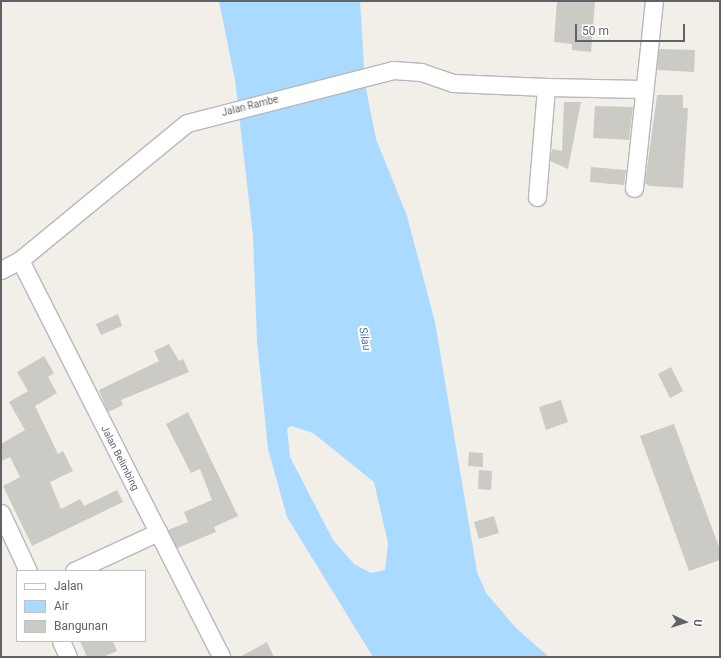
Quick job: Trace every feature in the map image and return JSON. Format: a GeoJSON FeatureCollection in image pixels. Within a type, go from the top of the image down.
{"type":"FeatureCollection","features":[{"type":"Feature","properties":{"kind":"street"},"geometry":{"type":"LineString","coordinates":[[634,188],[643,89],[654,1]]}},
{"type":"Feature","properties":{"kind":"street","name":"Jalan Rambe"},"geometry":{"type":"LineString","coordinates":[[1,270],[20,260],[170,134],[187,123],[218,114],[392,70],[421,72],[453,83],[643,89]]}},
{"type":"Feature","properties":{"kind":"street"},"geometry":{"type":"LineString","coordinates":[[537,198],[546,87]]}},
{"type":"Feature","properties":{"kind":"street","name":"Jalan Belimbing"},"geometry":{"type":"LineString","coordinates":[[20,260],[221,657]]}},
{"type":"Feature","properties":{"kind":"street"},"geometry":{"type":"LineString","coordinates":[[1,512],[28,570]]}},
{"type":"Feature","properties":{"kind":"street"},"geometry":{"type":"LineString","coordinates":[[76,570],[158,532]]}},
{"type":"Feature","properties":{"kind":"street"},"geometry":{"type":"LineString","coordinates":[[61,642],[68,657]]}},
{"type":"Feature","properties":{"kind":"water","name":"Silau"},"geometry":{"type":"Polygon","coordinates":[[[219,1],[360,1],[365,84],[376,139],[407,216],[435,322],[477,572],[486,593],[516,628],[549,657],[373,657],[287,517],[268,449],[257,341],[253,236],[235,80],[219,1]],[[292,426],[287,428],[290,457],[333,540],[354,564],[371,573],[385,570],[388,543],[374,482],[313,433],[292,426]]]}},
{"type":"Feature","properties":{"kind":"building"},"geometry":{"type":"Polygon","coordinates":[[[557,1],[595,1],[591,52],[572,50],[572,44],[554,42],[557,1]]]}},
{"type":"Feature","properties":{"kind":"building"},"geometry":{"type":"Polygon","coordinates":[[[659,49],[695,50],[694,72],[657,70],[659,49]]]}},
{"type":"Feature","properties":{"kind":"building"},"geometry":{"type":"Polygon","coordinates":[[[657,95],[683,95],[683,108],[688,108],[683,188],[649,186],[645,183],[657,95]]]}},
{"type":"Feature","properties":{"kind":"building"},"geometry":{"type":"Polygon","coordinates":[[[564,102],[581,102],[568,169],[550,161],[552,149],[562,151],[564,102]]]}},
{"type":"Feature","properties":{"kind":"building"},"geometry":{"type":"Polygon","coordinates":[[[595,106],[633,107],[629,140],[593,138],[595,106]]]}},
{"type":"Feature","properties":{"kind":"building"},"geometry":{"type":"Polygon","coordinates":[[[591,167],[626,170],[624,185],[590,182],[591,167]]]}},
{"type":"Feature","properties":{"kind":"building"},"geometry":{"type":"Polygon","coordinates":[[[118,314],[122,326],[101,335],[96,324],[118,314]]]}},
{"type":"Feature","properties":{"kind":"building"},"geometry":{"type":"Polygon","coordinates":[[[169,344],[179,361],[183,359],[189,372],[121,400],[123,405],[108,412],[99,390],[159,361],[154,351],[169,344]]]}},
{"type":"Feature","properties":{"kind":"building"},"geometry":{"type":"Polygon","coordinates":[[[44,356],[54,373],[48,377],[57,393],[35,406],[58,454],[63,451],[73,471],[50,482],[61,509],[80,499],[84,506],[117,490],[123,502],[32,546],[3,486],[20,477],[10,457],[1,461],[1,444],[25,430],[9,402],[28,391],[17,372],[44,356]]]}},
{"type":"Feature","properties":{"kind":"building"},"geometry":{"type":"Polygon","coordinates":[[[671,367],[683,391],[670,398],[658,374],[671,367]]]}},
{"type":"Feature","properties":{"kind":"building"},"geometry":{"type":"Polygon","coordinates":[[[561,400],[568,422],[546,430],[539,407],[561,400]]]}},
{"type":"Feature","properties":{"kind":"building"},"geometry":{"type":"Polygon","coordinates":[[[188,412],[238,516],[214,527],[216,532],[177,548],[168,530],[188,522],[184,512],[212,500],[200,469],[191,473],[166,424],[188,412]]]}},
{"type":"Feature","properties":{"kind":"building"},"geometry":{"type":"Polygon","coordinates":[[[674,424],[720,550],[720,560],[689,571],[640,436],[674,424]]]}},
{"type":"Feature","properties":{"kind":"building"},"geometry":{"type":"Polygon","coordinates":[[[469,452],[483,453],[483,467],[468,466],[469,452]]]}},
{"type":"Feature","properties":{"kind":"building"},"geometry":{"type":"Polygon","coordinates":[[[479,470],[492,471],[491,490],[478,489],[479,470]]]}},
{"type":"Feature","properties":{"kind":"building"},"geometry":{"type":"Polygon","coordinates":[[[494,516],[499,533],[479,539],[474,522],[494,516]]]}},
{"type":"Feature","properties":{"kind":"building"},"geometry":{"type":"Polygon","coordinates":[[[80,642],[113,642],[117,651],[103,657],[87,657],[80,642]]]}},
{"type":"Feature","properties":{"kind":"building"},"geometry":{"type":"Polygon","coordinates":[[[267,642],[274,657],[240,657],[267,642]]]}}]}
